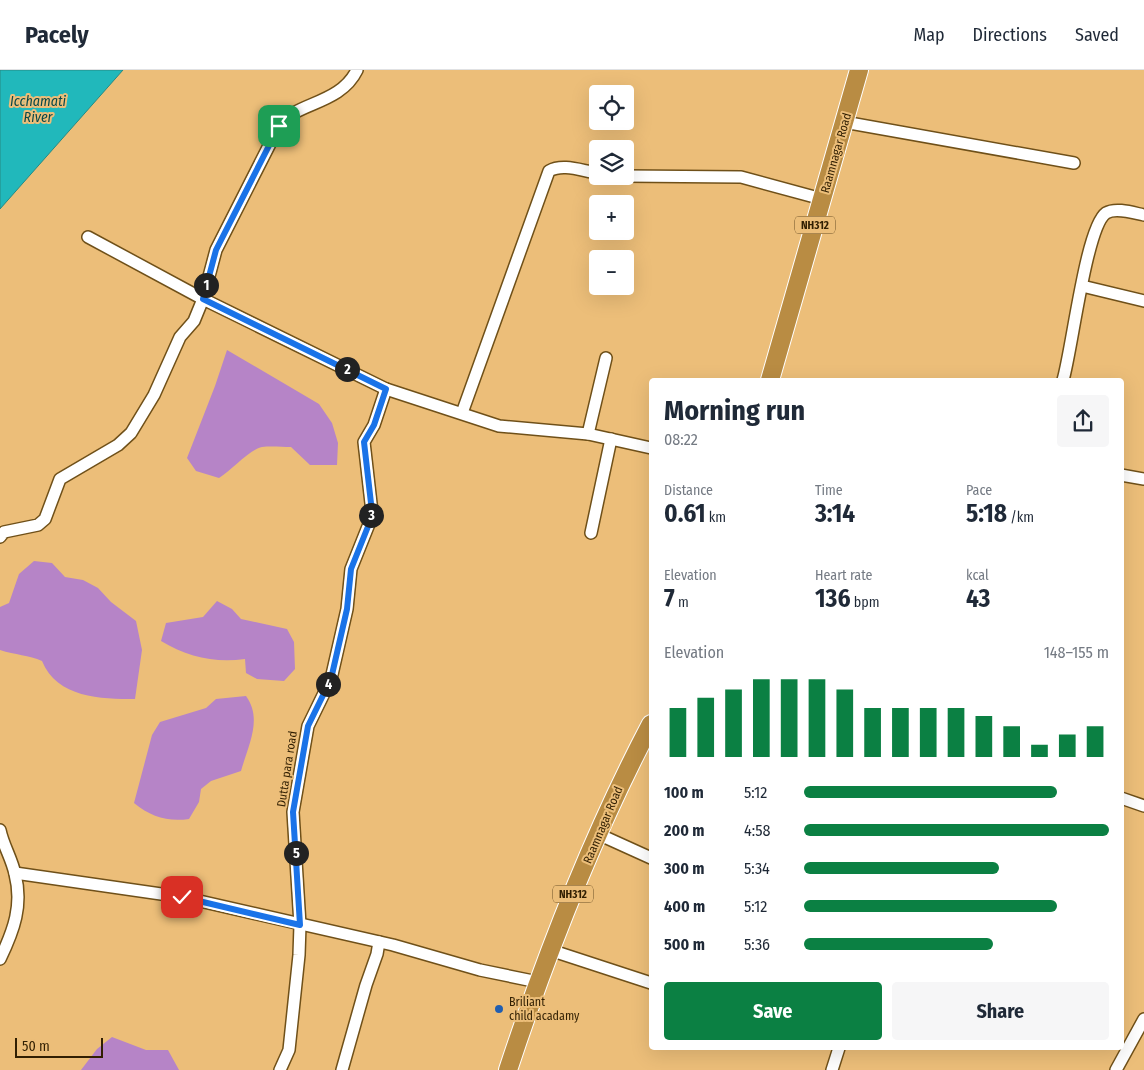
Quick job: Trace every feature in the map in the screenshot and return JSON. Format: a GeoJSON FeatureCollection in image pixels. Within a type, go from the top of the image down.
{"type":"FeatureCollection","features":[{"type":"Feature","properties":{"kind":"highway","name":"Raamnagar Road"},"geometry":{"type":"LineString","coordinates":[[771,378],[859,70]]}},
{"type":"Feature","properties":{"kind":"highway","name":"Raamnagar Road"},"geometry":{"type":"LineString","coordinates":[[508,1070],[550,950],[598,834],[649,728]]}},
{"type":"Feature","properties":{"kind":"street"},"geometry":{"type":"LineString","coordinates":[[0,537],[4,532],[38,525],[45,519],[60,479],[118,445],[131,432],[154,395],[180,337],[194,321],[203,299],[216,250],[283,120],[333,95],[349,84],[357,70]]}},
{"type":"Feature","properties":{"kind":"street"},"geometry":{"type":"LineString","coordinates":[[844,122],[1074,162]]}},
{"type":"Feature","properties":{"kind":"street"},"geometry":{"type":"LineString","coordinates":[[462,413],[549,171],[556,167],[566,167],[589,171]]}},
{"type":"Feature","properties":{"kind":"street"},"geometry":{"type":"LineString","coordinates":[[634,176],[742,177],[822,199]]}},
{"type":"Feature","properties":{"kind":"street"},"geometry":{"type":"LineString","coordinates":[[1064,378],[1069,360],[1082,286],[1093,239],[1101,218],[1108,212],[1126,211],[1144,215]]}},
{"type":"Feature","properties":{"kind":"street"},"geometry":{"type":"LineString","coordinates":[[88,237],[203,299],[386,389],[512,428],[588,434],[649,448]]}},
{"type":"Feature","properties":{"kind":"street"},"geometry":{"type":"LineString","coordinates":[[1082,286],[1144,301]]}},
{"type":"Feature","properties":{"kind":"street"},"geometry":{"type":"LineString","coordinates":[[588,434],[606,358]]}},
{"type":"Feature","properties":{"kind":"street","name":"Dutta para road"},"geometry":{"type":"LineString","coordinates":[[280,1070],[289,1050],[294,1014],[300,925],[293,812],[308,726],[331,679],[347,609],[351,569],[370,518],[364,442],[374,425],[386,389]]}},
{"type":"Feature","properties":{"kind":"street"},"geometry":{"type":"LineString","coordinates":[[591,533],[611,439]]}},
{"type":"Feature","properties":{"kind":"street"},"geometry":{"type":"LineString","coordinates":[[1124,476],[1144,479]]}},
{"type":"Feature","properties":{"kind":"street"},"geometry":{"type":"LineString","coordinates":[[1124,799],[1144,806]]}},
{"type":"Feature","properties":{"kind":"street"},"geometry":{"type":"LineString","coordinates":[[0,830],[15,873],[18,911],[11,935],[0,959]]}},
{"type":"Feature","properties":{"kind":"street"},"geometry":{"type":"LineString","coordinates":[[598,834],[649,857]]}},
{"type":"Feature","properties":{"kind":"street"},"geometry":{"type":"LineString","coordinates":[[15,873],[182,897],[379,942],[480,970],[538,982]]}},
{"type":"Feature","properties":{"kind":"street"},"geometry":{"type":"LineString","coordinates":[[342,1070],[350,1039],[358,1021],[366,985],[377,954],[379,942]]}},
{"type":"Feature","properties":{"kind":"street"},"geometry":{"type":"LineString","coordinates":[[550,950],[649,982]]}},
{"type":"Feature","properties":{"kind":"street"},"geometry":{"type":"LineString","coordinates":[[1126,1038],[1144,1019]]}},
{"type":"Feature","properties":{"kind":"street"},"geometry":{"type":"LineString","coordinates":[[832,1070],[838,1050]]}},
{"type":"Feature","properties":{"kind":"street"},"geometry":{"type":"LineString","coordinates":[[1116,1070],[1122,1050]]}},
{"type":"Feature","properties":{"kind":"shaded area"},"geometry":{"type":"Polygon","coordinates":[[[227,350],[319,404],[332,423],[338,443],[337,465],[310,465],[291,447],[262,447],[252,452],[219,478],[196,471],[187,458],[227,350]]]}},
{"type":"Feature","properties":{"kind":"shaded area"},"geometry":{"type":"Polygon","coordinates":[[[34,561],[52,563],[65,577],[83,580],[98,588],[111,602],[136,621],[142,650],[135,699],[95,697],[81,694],[58,683],[42,661],[0,650],[0,607],[9,603],[19,574],[34,561]]]}},
{"type":"Feature","properties":{"kind":"shaded area"},"geometry":{"type":"Polygon","coordinates":[[[217,601],[232,609],[241,619],[287,629],[294,642],[295,669],[284,681],[257,679],[246,673],[245,659],[223,660],[202,658],[171,647],[161,641],[166,623],[203,617],[217,601]]]}},
{"type":"Feature","properties":{"kind":"shaded area"},"geometry":{"type":"Polygon","coordinates":[[[246,696],[251,705],[254,723],[241,771],[211,781],[201,789],[199,802],[189,819],[174,820],[153,815],[134,803],[152,735],[160,722],[206,708],[216,699],[246,696]]]}},
{"type":"Feature","properties":{"kind":"shaded area"},"geometry":{"type":"Polygon","coordinates":[[[112,1037],[146,1050],[168,1050],[179,1070],[81,1070],[97,1049],[112,1037]]]}},
{"type":"Feature","properties":{"kind":"water","name":"Icchamati River"},"geometry":{"type":"Polygon","coordinates":[[[0,70],[123,70],[0,209],[0,70]]]}},
{"type":"Feature","properties":{"kind":"place","name":"Briliant child acadamy"},"geometry":{"type":"Point","coordinates":[499,1009]}},
{"type":"Feature","properties":{"kind":"route"},"geometry":{"type":"LineString","coordinates":[[182,897],[300,925],[293,812],[305,739],[308,726],[331,679],[347,609],[351,569],[372,512],[364,442],[374,425],[386,389],[203,299],[216,250],[279,126]]}}]}
